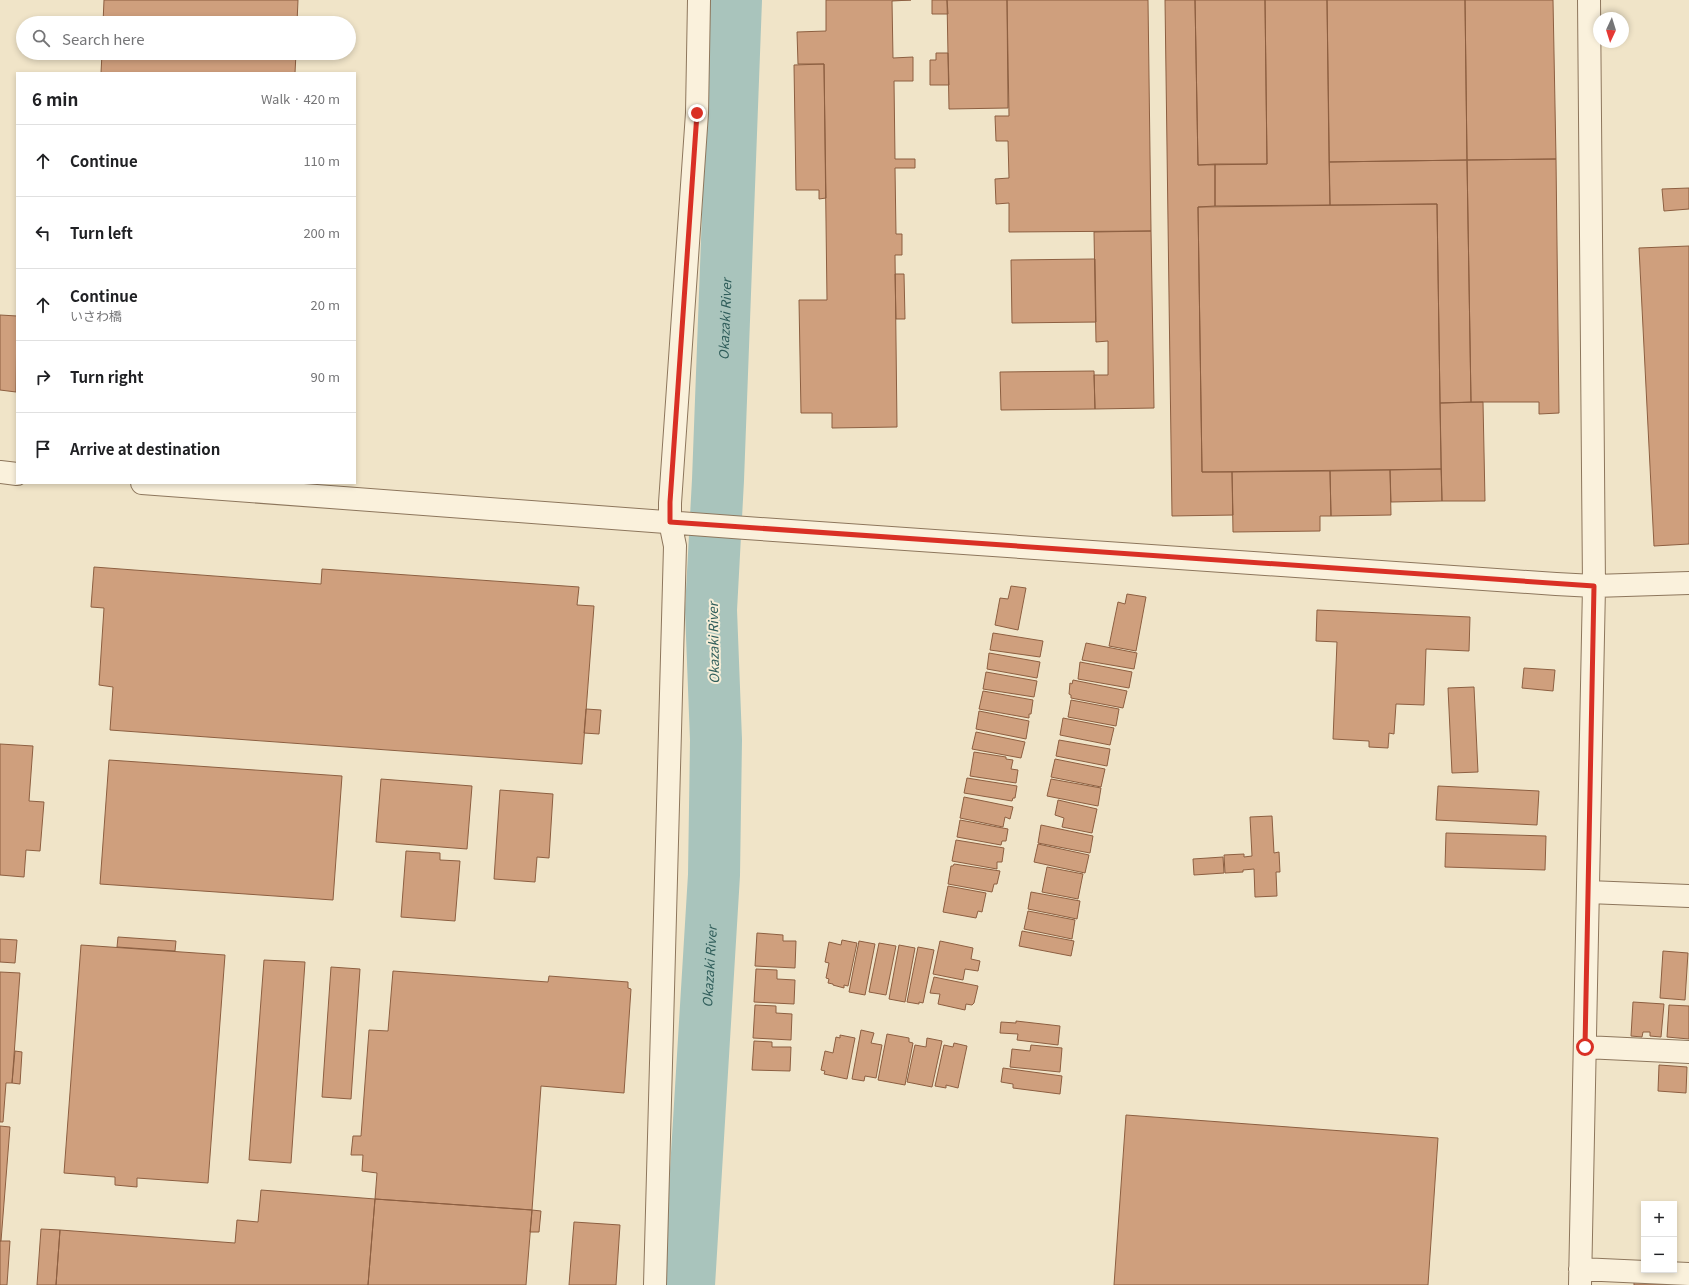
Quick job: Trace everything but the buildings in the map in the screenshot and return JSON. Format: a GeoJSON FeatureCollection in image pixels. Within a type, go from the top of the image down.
{"type":"FeatureCollection","features":[{"type":"Feature","properties":{"kind":"street"},"geometry":{"type":"LineString","coordinates":[[655,1285],[675,546],[679,523],[671,495],[697,113],[699,0]]}},
{"type":"Feature","properties":{"kind":"street"},"geometry":{"type":"LineString","coordinates":[[1589,0],[1594,586],[1580,1277],[1689,1274]]}},
{"type":"Feature","properties":{"kind":"street"},"geometry":{"type":"LineString","coordinates":[[0,472],[16,474]]}},
{"type":"Feature","properties":{"kind":"street"},"geometry":{"type":"LineString","coordinates":[[155,484],[746,528],[1594,586],[1689,583]]}},
{"type":"Feature","properties":{"kind":"street"},"geometry":{"type":"LineString","coordinates":[[1588,892],[1689,896]]}},
{"type":"Feature","properties":{"kind":"street"},"geometry":{"type":"LineString","coordinates":[[1585,1047],[1689,1052]]}},
{"type":"Feature","properties":{"kind":"waterway","name":"Okazaki River"},"geometry":{"type":"LineString","coordinates":[[689,1285],[714,875],[716,740],[711,610],[718,480],[736,0]]}},
{"type":"Feature","properties":{"kind":"route"},"geometry":{"type":"LineString","coordinates":[[697,113],[670,502],[670,522],[1594,586],[1585,1047]]}}]}
